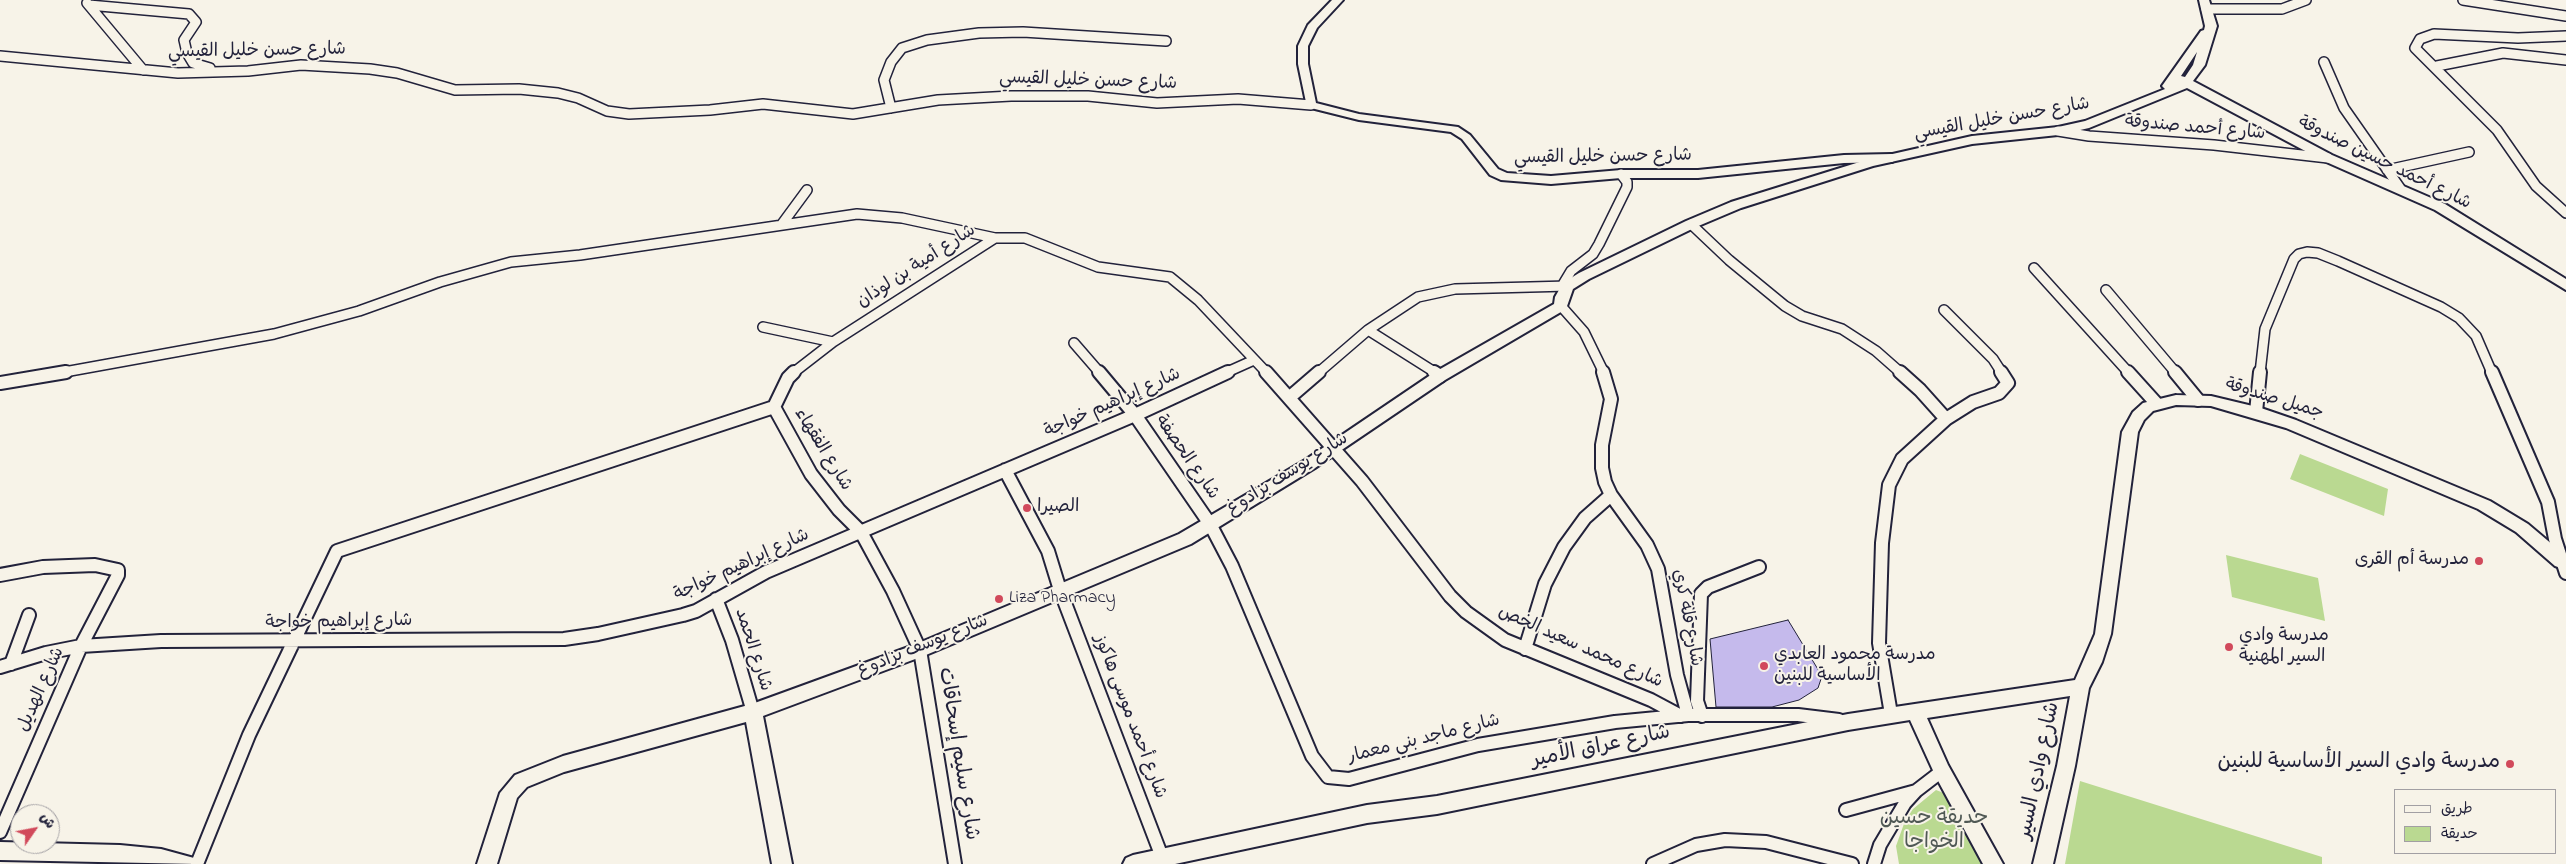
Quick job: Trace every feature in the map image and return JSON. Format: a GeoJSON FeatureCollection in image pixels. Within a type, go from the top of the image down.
{"type":"FeatureCollection","features":[{"type":"Feature","properties":{"kind":"main road"},"geometry":{"type":"LineString","coordinates":[[2190,80],[2199,65],[2210,26],[2205,5]]}},
{"type":"Feature","properties":{"kind":"main road"},"geometry":{"type":"LineString","coordinates":[[2166,91],[2191,51],[2210,26]]}},
{"type":"Feature","properties":{"kind":"main road","name":"شارع أحمد حسين صندوقة"},"geometry":{"type":"LineString","coordinates":[[2177,75],[2190,80],[2236,108],[2328,158],[2400,188],[2447,211],[2566,285]]}},
{"type":"Feature","properties":{"kind":"main road","name":"شارع حسن خليل القيسي"},"geometry":{"type":"LineString","coordinates":[[1565,286],[1602,266],[1736,205],[1870,163],[1972,140],[2058,131],[2112,116],[2190,80]]}},
{"type":"Feature","properties":{"kind":"main road"},"geometry":{"type":"LineString","coordinates":[[1561,306],[1565,286]]}},
{"type":"Feature","properties":{"kind":"main road","name":"شارع يوسف بزادوغ"},"geometry":{"type":"LineString","coordinates":[[486,864],[509,794],[521,781],[563,764],[753,712],[920,650],[1060,590],[1150,555],[1210,524],[1334,448],[1440,376],[1561,306]]}},
{"type":"Feature","properties":{"kind":"main road","name":"جميل صندوقة"},"geometry":{"type":"LineString","coordinates":[[2156,403],[2176,400],[2198,400],[2256,412],[2332,440],[2465,495],[2522,528],[2564,566]]}},
{"type":"Feature","properties":{"kind":"main road"},"geometry":{"type":"LineString","coordinates":[[2080,687],[2099,647],[2107,613],[2130,432],[2138,416],[2156,403]]}},
{"type":"Feature","properties":{"kind":"main road","name":"شارع عراق الأمير"},"geometry":{"type":"LineString","coordinates":[[1133,864],[1367,814],[1436,805],[1848,722],[1892,714],[2046,694],[2080,687]]}},
{"type":"Feature","properties":{"kind":"main road","name":"شارع وادي السير"},"geometry":{"type":"LineString","coordinates":[[2043,864],[2066,766],[2080,687]]}},
{"type":"Feature","properties":{"kind":"main road"},"geometry":{"type":"LineString","coordinates":[[1915,711],[1942,771],[1993,864]]}},
{"type":"Feature","properties":{"kind":"main road"},"geometry":{"type":"LineString","coordinates":[[753,712],[782,864]]}},
{"type":"Feature","properties":{"kind":"main road"},"geometry":{"type":"LineString","coordinates":[[0,851],[117,859],[161,858],[187,864]]}},
{"type":"Feature","properties":{"kind":"street"},"geometry":{"type":"LineString","coordinates":[[1311,106],[1303,64],[1303,46],[1312,28],[1338,0]]}},
{"type":"Feature","properties":{"kind":"street"},"geometry":{"type":"LineString","coordinates":[[2205,5],[2275,10],[2306,0]]}},
{"type":"Feature","properties":{"kind":"street"},"geometry":{"type":"LineString","coordinates":[[2463,0],[2503,8],[2566,16]]}},
{"type":"Feature","properties":{"kind":"street"},"geometry":{"type":"LineString","coordinates":[[87,3],[143,70]]}},
{"type":"Feature","properties":{"kind":"street"},"geometry":{"type":"LineString","coordinates":[[87,3],[188,14],[196,22],[184,40],[190,59],[198,66],[224,71]]}},
{"type":"Feature","properties":{"kind":"street"},"geometry":{"type":"LineString","coordinates":[[891,108],[884,80],[891,62],[902,48],[927,40],[979,33],[1024,32],[1166,41]]}},
{"type":"Feature","properties":{"kind":"street"},"geometry":{"type":"LineString","coordinates":[[2566,36],[2518,38],[2453,34],[2423,37],[2416,44],[2416,50],[2437,66],[2497,130],[2536,186],[2566,213]]}},
{"type":"Feature","properties":{"kind":"street"},"geometry":{"type":"LineString","coordinates":[[2437,66],[2502,53],[2566,60]]}},
{"type":"Feature","properties":{"kind":"street","name":"شارع حسن خليل القيسي"},"geometry":{"type":"LineString","coordinates":[[0,56],[178,73],[253,71],[301,65],[370,69],[397,73],[454,90],[519,89],[558,93],[578,98],[607,111],[629,114],[710,110],[762,104],[845,114],[956,98],[1088,96],[1156,103],[1238,99],[1311,106],[1359,118],[1454,129],[1466,137],[1494,172],[1505,176],[1552,180],[1622,174],[1728,172],[1844,159],[1898,158]]}},
{"type":"Feature","properties":{"kind":"street"},"geometry":{"type":"LineString","coordinates":[[2324,62],[2344,108],[2400,188]]}},
{"type":"Feature","properties":{"kind":"street","name":"شارع أحمد صندوقة"},"geometry":{"type":"LineString","coordinates":[[2058,131],[2089,136],[2214,145],[2289,156],[2328,158]]}},
{"type":"Feature","properties":{"kind":"street"},"geometry":{"type":"LineString","coordinates":[[2387,170],[2468,152]]}},
{"type":"Feature","properties":{"kind":"street"},"geometry":{"type":"LineString","coordinates":[[1565,286],[1571,271],[1593,254],[1599,244],[1627,187],[1627,182],[1622,174]]}},
{"type":"Feature","properties":{"kind":"street"},"geometry":{"type":"LineString","coordinates":[[782,224],[807,190]]}},
{"type":"Feature","properties":{"kind":"street"},"geometry":{"type":"LineString","coordinates":[[0,382],[168,355],[274,334],[359,310],[503,263],[580,255],[782,224],[867,214],[902,218],[995,238]]}},
{"type":"Feature","properties":{"kind":"street"},"geometry":{"type":"LineString","coordinates":[[1691,224],[1729,260],[1785,306],[1802,316],[1842,329],[1876,351],[1911,381],[1946,419]]}},
{"type":"Feature","properties":{"kind":"street","name":"شارع أمية بن لوذان"},"geometry":{"type":"LineString","coordinates":[[774,407],[782,387],[794,372],[833,342],[995,238],[1025,238],[1098,267],[1153,273],[1176,280],[1290,396],[1334,448]]}},
{"type":"Feature","properties":{"kind":"street"},"geometry":{"type":"LineString","coordinates":[[2256,412],[2265,329],[2294,259],[2299,254],[2307,252],[2338,261],[2442,307],[2459,318],[2476,336],[2548,502],[2564,566]]}},
{"type":"Feature","properties":{"kind":"street"},"geometry":{"type":"LineString","coordinates":[[2034,268],[2156,403]]}},
{"type":"Feature","properties":{"kind":"street","name":"شارع حسن خليل القيسي"},"geometry":{"type":"LineString","coordinates":[[1290,396],[1368,330],[1408,302],[1427,294],[1487,287],[1565,286]]}},
{"type":"Feature","properties":{"kind":"street"},"geometry":{"type":"LineString","coordinates":[[2106,290],[2198,400]]}},
{"type":"Feature","properties":{"kind":"street","name":"شارع قلة كري"},"geometry":{"type":"LineString","coordinates":[[1561,306],[1589,340],[1610,390],[1611,408],[1602,456],[1605,482],[1611,495],[1647,545],[1658,569],[1677,675],[1691,716]]}},
{"type":"Feature","properties":{"kind":"street"},"geometry":{"type":"LineString","coordinates":[[1892,714],[1881,664],[1879,643],[1885,504],[1889,486],[1898,464],[1946,419],[1973,402],[1999,393],[2008,383],[1993,359],[1944,310]]}},
{"type":"Feature","properties":{"kind":"street"},"geometry":{"type":"LineString","coordinates":[[763,327],[833,342]]}},
{"type":"Feature","properties":{"kind":"street"},"geometry":{"type":"LineString","coordinates":[[1368,330],[1440,376]]}},
{"type":"Feature","properties":{"kind":"street","name":"شارع الحصفة"},"geometry":{"type":"LineString","coordinates":[[1074,343],[1135,414],[1210,524]]}},
{"type":"Feature","properties":{"kind":"street","name":"شارع إبراهيم خواجة"},"geometry":{"type":"LineString","coordinates":[[5,666],[82,646],[161,641],[293,642],[564,639],[598,634],[683,615],[696,611],[766,572],[1135,414],[1254,360]]}},
{"type":"Feature","properties":{"kind":"street"},"geometry":{"type":"LineString","coordinates":[[197,864],[249,735],[337,551],[496,501],[774,407]]}},
{"type":"Feature","properties":{"kind":"street","name":"شارع الفقهاء"},"geometry":{"type":"LineString","coordinates":[[774,407],[811,474],[839,510],[861,532],[893,591],[920,650]]}},
{"type":"Feature","properties":{"kind":"street","name":"شارع محمد سعيد الخص"},"geometry":{"type":"LineString","coordinates":[[1334,448],[1450,596],[1482,626],[1525,649],[1691,716]]}},
{"type":"Feature","properties":{"kind":"street","name":"شارع أحمد موسى هاكوز"},"geometry":{"type":"LineString","coordinates":[[1005,470],[1043,539],[1060,590],[1162,857]]}},
{"type":"Feature","properties":{"kind":"street"},"geometry":{"type":"LineString","coordinates":[[1525,649],[1537,606],[1554,564],[1582,522],[1611,495]]}},
{"type":"Feature","properties":{"kind":"street","name":"شارع ماجد بني معمار"},"geometry":{"type":"LineString","coordinates":[[1210,524],[1232,566],[1312,756],[1322,772],[1328,777],[1337,780],[1349,779],[1515,738],[1577,727],[1691,716]]}},
{"type":"Feature","properties":{"kind":"street","name":"شارع الهديل"},"geometry":{"type":"LineString","coordinates":[[0,575],[43,567],[95,564],[112,566],[118,570],[117,580],[82,646],[0,832]]}},
{"type":"Feature","properties":{"kind":"street"},"geometry":{"type":"LineString","coordinates":[[1759,567],[1708,587],[1701,594],[1697,691],[1691,716],[1798,715],[1848,722]]}},
{"type":"Feature","properties":{"kind":"street","name":"شارع الحمد"},"geometry":{"type":"LineString","coordinates":[[716,599],[732,640],[753,712]]}},
{"type":"Feature","properties":{"kind":"street"},"geometry":{"type":"LineString","coordinates":[[5,666],[29,615]]}},
{"type":"Feature","properties":{"kind":"street","name":"شارع سليم إسحاقات"},"geometry":{"type":"LineString","coordinates":[[920,650],[955,864]]}},
{"type":"Feature","properties":{"kind":"street"},"geometry":{"type":"LineString","coordinates":[[1874,864],[1880,845],[1890,827],[1916,791],[1942,771]]}},
{"type":"Feature","properties":{"kind":"street"},"geometry":{"type":"LineString","coordinates":[[1846,810],[1916,791]]}},
{"type":"Feature","properties":{"kind":"street"},"geometry":{"type":"LineString","coordinates":[[1653,864],[1696,844],[1725,840],[1781,845],[1852,864]]}},
{"type":"Feature","properties":{"kind":"green space"},"geometry":{"type":"Polygon","coordinates":[[[2300,454],[2388,489],[2384,516],[2290,479],[2300,454]]]}},
{"type":"Feature","properties":{"kind":"green space"},"geometry":{"type":"Polygon","coordinates":[[[2226,555],[2318,578],[2325,621],[2232,597],[2226,555]]]}},
{"type":"Feature","properties":{"kind":"green space"},"geometry":{"type":"Polygon","coordinates":[[[2080,781],[2322,857],[2322,864],[2065,864],[2080,781]]]}},
{"type":"Feature","properties":{"kind":"green space","name":"حديقة حسين الخواجا"},"geometry":{"type":"Polygon","coordinates":[[[1936,790],[1949,795],[1989,864],[1899,864],[1896,846],[1905,821],[1913,809],[1936,790]]]}},
{"type":"Feature","properties":{"kind":"building","name":"مدرسة محمود العابدي الأساسية للبنين"},"geometry":{"type":"Polygon","coordinates":[[[1788,620],[1822,676],[1818,688],[1799,700],[1772,707],[1716,707],[1710,639],[1788,620]]]}},
{"type":"Feature","properties":{"kind":"place","name":"الصيرا"},"geometry":{"type":"Point","coordinates":[1027,508]}},
{"type":"Feature","properties":{"kind":"place","name":"مدرسة أم القرى"},"geometry":{"type":"Point","coordinates":[2479,561]}},
{"type":"Feature","properties":{"kind":"place","name":"Liza Pharmacy"},"geometry":{"type":"Point","coordinates":[999,599]}},
{"type":"Feature","properties":{"kind":"place","name":"مدرسة وادي السير المهنية"},"geometry":{"type":"Point","coordinates":[2229,647]}},
{"type":"Feature","properties":{"kind":"place","name":"مدرسة محمود العابدي الأساسية للبنين"},"geometry":{"type":"Point","coordinates":[1764,666]}},
{"type":"Feature","properties":{"kind":"place","name":"مدرسة وادي السير الأساسية للبنين"},"geometry":{"type":"Point","coordinates":[2510,764]}}]}
